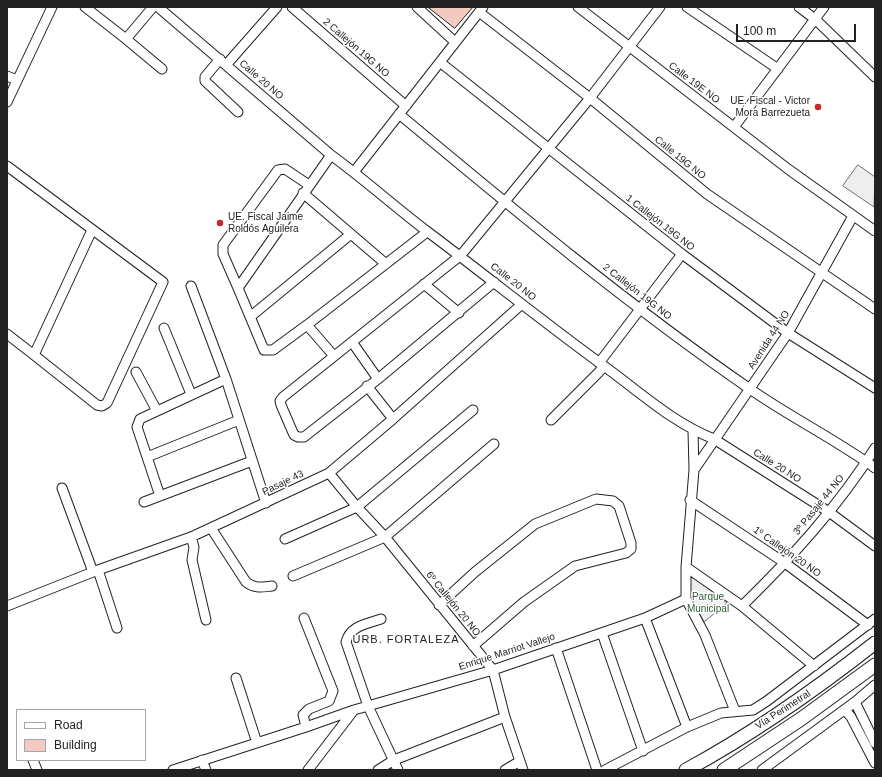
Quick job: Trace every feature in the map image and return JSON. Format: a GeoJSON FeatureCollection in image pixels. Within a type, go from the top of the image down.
{"type":"FeatureCollection","features":[{"type":"Feature","properties":{"kind":"highway","name":"Vía Perimetral"},"geometry":{"type":"LineString","coordinates":[[686,770],[712,756],[799,701],[875,643]]}},
{"type":"Feature","properties":{"kind":"highway","name":"Vía Perimetral"},"geometry":{"type":"LineString","coordinates":[[724,770],[801,719],[875,665]]}},
{"type":"Feature","properties":{"kind":"street"},"geometry":{"type":"LineString","coordinates":[[7,102],[10,90],[18,80],[52,7]]}},
{"type":"Feature","properties":{"kind":"street"},"geometry":{"type":"LineString","coordinates":[[85,7],[162,69]]}},
{"type":"Feature","properties":{"kind":"street"},"geometry":{"type":"LineString","coordinates":[[126,39],[153,7]]}},
{"type":"Feature","properties":{"kind":"street","name":"Calle 20 NO"},"geometry":{"type":"LineString","coordinates":[[158,7],[331,155],[427,232],[461,255],[601,364],[694,431],[714,440],[829,512],[875,546]]}},
{"type":"Feature","properties":{"kind":"street"},"geometry":{"type":"LineString","coordinates":[[238,112],[205,81],[205,77],[223,62],[277,7]]}},
{"type":"Feature","properties":{"kind":"street","name":"2 Callejón 19G NO"},"geometry":{"type":"LineString","coordinates":[[292,7],[406,106]]}},
{"type":"Feature","properties":{"kind":"street"},"geometry":{"type":"LineString","coordinates":[[417,7],[455,42]]}},
{"type":"Feature","properties":{"kind":"street","name":"Calle 19E NO"},"geometry":{"type":"LineString","coordinates":[[578,7],[629,48],[875,231]]}},
{"type":"Feature","properties":{"kind":"street"},"geometry":{"type":"LineString","coordinates":[[494,282],[459,313],[304,437],[298,437],[294,434],[280,401],[461,255],[590,98],[660,7]]}},
{"type":"Feature","properties":{"kind":"street"},"geometry":{"type":"LineString","coordinates":[[687,7],[778,69]]}},
{"type":"Feature","properties":{"kind":"street"},"geometry":{"type":"LineString","coordinates":[[799,7],[815,19],[875,77]]}},
{"type":"Feature","properties":{"kind":"street"},"geometry":{"type":"LineString","coordinates":[[734,127],[824,7]]}},
{"type":"Feature","properties":{"kind":"street"},"geometry":{"type":"LineString","coordinates":[[354,172],[441,63],[455,42],[481,9]]}},
{"type":"Feature","properties":{"kind":"street","name":"Calle 19G NO"},"geometry":{"type":"LineString","coordinates":[[481,9],[707,194],[875,309]]}},
{"type":"Feature","properties":{"kind":"street","name":"1 Callejón 19G NO"},"geometry":{"type":"LineString","coordinates":[[441,63],[682,254],[788,333],[875,388]]}},
{"type":"Feature","properties":{"kind":"street"},"geometry":{"type":"LineString","coordinates":[[7,76],[18,80]]}},
{"type":"Feature","properties":{"kind":"street","name":"2 Callejón 19G NO"},"geometry":{"type":"LineString","coordinates":[[399,114],[505,202],[640,309],[750,389],[875,468]]}},
{"type":"Feature","properties":{"kind":"street"},"geometry":{"type":"LineString","coordinates":[[238,288],[331,155]]}},
{"type":"Feature","properties":{"kind":"street"},"geometry":{"type":"LineString","coordinates":[[7,166],[162,280],[162,286],[106,403],[102,406],[97,405],[7,334]]}},
{"type":"Feature","properties":{"kind":"street"},"geometry":{"type":"LineString","coordinates":[[309,185],[285,169],[278,170],[223,245],[223,254],[264,350],[269,352],[307,325],[427,232]]}},
{"type":"Feature","properties":{"kind":"street"},"geometry":{"type":"LineString","coordinates":[[303,193],[386,264]]}},
{"type":"Feature","properties":{"kind":"street","name":"Avenida 44 NO"},"geometry":{"type":"LineString","coordinates":[[694,470],[788,333],[853,216]]}},
{"type":"Feature","properties":{"kind":"street"},"geometry":{"type":"LineString","coordinates":[[34,355],[92,230]]}},
{"type":"Feature","properties":{"kind":"street"},"geometry":{"type":"LineString","coordinates":[[250,317],[351,234]]}},
{"type":"Feature","properties":{"kind":"street"},"geometry":{"type":"LineString","coordinates":[[551,420],[599,372],[601,364],[640,309],[682,254]]}},
{"type":"Feature","properties":{"kind":"street"},"geometry":{"type":"LineString","coordinates":[[424,284],[459,313]]}},
{"type":"Feature","properties":{"kind":"street"},"geometry":{"type":"LineString","coordinates":[[191,286],[226,379],[266,503]]}},
{"type":"Feature","properties":{"kind":"street","name":"Pasaje 43"},"geometry":{"type":"LineString","coordinates":[[7,606],[96,571],[191,537],[329,473],[393,419],[522,304]]}},
{"type":"Feature","properties":{"kind":"street"},"geometry":{"type":"LineString","coordinates":[[307,325],[334,356]]}},
{"type":"Feature","properties":{"kind":"street"},"geometry":{"type":"LineString","coordinates":[[164,328],[190,394]]}},
{"type":"Feature","properties":{"kind":"street"},"geometry":{"type":"LineString","coordinates":[[352,342],[378,379]]}},
{"type":"Feature","properties":{"kind":"street"},"geometry":{"type":"LineString","coordinates":[[136,372],[157,411]]}},
{"type":"Feature","properties":{"kind":"street"},"geometry":{"type":"LineString","coordinates":[[160,496],[137,426],[138,422],[140,419],[190,394],[226,379]]}},
{"type":"Feature","properties":{"kind":"street"},"geometry":{"type":"LineString","coordinates":[[367,386],[393,419]]}},
{"type":"Feature","properties":{"kind":"street"},"geometry":{"type":"LineString","coordinates":[[285,539],[357,507],[473,410]]}},
{"type":"Feature","properties":{"kind":"street"},"geometry":{"type":"LineString","coordinates":[[147,457],[239,420]]}},
{"type":"Feature","properties":{"kind":"street"},"geometry":{"type":"LineString","coordinates":[[605,770],[687,727],[721,714],[735,711],[705,635],[686,598],[686,567],[690,500],[694,470],[694,431]]}},
{"type":"Feature","properties":{"kind":"street"},"geometry":{"type":"LineString","coordinates":[[293,576],[385,537],[494,444]]}},
{"type":"Feature","properties":{"kind":"street","name":"3º Pasaje 44 NO"},"geometry":{"type":"LineString","coordinates":[[742,606],[786,563],[829,512],[875,448]]}},
{"type":"Feature","properties":{"kind":"street"},"geometry":{"type":"LineString","coordinates":[[144,502],[252,461]]}},
{"type":"Feature","properties":{"kind":"street","name":"6º Callejón 20 NO"},"geometry":{"type":"LineString","coordinates":[[329,473],[357,507],[385,537],[493,670],[505,717],[521,766]]}},
{"type":"Feature","properties":{"kind":"street"},"geometry":{"type":"LineString","coordinates":[[62,488],[96,571],[116,628]]}},
{"type":"Feature","properties":{"kind":"street"},"geometry":{"type":"LineString","coordinates":[[439,605],[475,572],[535,524],[596,499],[613,501],[619,506],[631,543],[631,549],[626,553],[575,566],[524,602],[473,646]]}},
{"type":"Feature","properties":{"kind":"street","name":"1º Callejón 20 NO"},"geometry":{"type":"LineString","coordinates":[[690,500],[872,622]]}},
{"type":"Feature","properties":{"kind":"street"},"geometry":{"type":"LineString","coordinates":[[211,528],[246,582],[258,588],[272,586]]}},
{"type":"Feature","properties":{"kind":"street"},"geometry":{"type":"LineString","coordinates":[[191,537],[194,547],[192,560],[206,620]]}},
{"type":"Feature","properties":{"kind":"street"},"geometry":{"type":"LineString","coordinates":[[686,567],[742,606],[814,666]]}},
{"type":"Feature","properties":{"kind":"street","name":"Enrique Marriot Vallejo"},"geometry":{"type":"LineString","coordinates":[[173,770],[354,710],[493,670],[645,618],[686,598]]}},
{"type":"Feature","properties":{"kind":"street"},"geometry":{"type":"LineString","coordinates":[[304,618],[333,691],[328,701],[309,709],[303,715],[306,727]]}},
{"type":"Feature","properties":{"kind":"street"},"geometry":{"type":"LineString","coordinates":[[645,618],[687,727]]}},
{"type":"Feature","properties":{"kind":"street"},"geometry":{"type":"LineString","coordinates":[[381,619],[352,630],[348,634],[346,642],[368,706],[398,770]]}},
{"type":"Feature","properties":{"kind":"street","name":"Vía Perimetral"},"geometry":{"type":"LineString","coordinates":[[735,711],[753,710],[767,701],[872,622]]}},
{"type":"Feature","properties":{"kind":"street"},"geometry":{"type":"LineString","coordinates":[[602,633],[643,751]]}},
{"type":"Feature","properties":{"kind":"street"},"geometry":{"type":"LineString","coordinates":[[556,648],[597,770]]}},
{"type":"Feature","properties":{"kind":"street"},"geometry":{"type":"LineString","coordinates":[[236,678],[257,743]]}},
{"type":"Feature","properties":{"kind":"street"},"geometry":{"type":"LineString","coordinates":[[762,770],[845,710],[875,685]]}},
{"type":"Feature","properties":{"kind":"street"},"geometry":{"type":"LineString","coordinates":[[855,702],[875,743]]}},
{"type":"Feature","properties":{"kind":"street"},"geometry":{"type":"LineString","coordinates":[[308,770],[354,710]]}},
{"type":"Feature","properties":{"kind":"street"},"geometry":{"type":"LineString","coordinates":[[845,710],[851,717],[875,763]]}},
{"type":"Feature","properties":{"kind":"street"},"geometry":{"type":"LineString","coordinates":[[378,770],[394,760],[505,717]]}},
{"type":"Feature","properties":{"kind":"street"},"geometry":{"type":"LineString","coordinates":[[202,760],[206,770]]}},
{"type":"Feature","properties":{"kind":"street"},"geometry":{"type":"LineString","coordinates":[[505,770],[521,766]]}},
{"type":"Feature","properties":{"kind":"green space"},"geometry":{"type":"Polygon","coordinates":[[[858,165],[875,177],[874,207],[843,186],[858,165]]]}},
{"type":"Feature","properties":{"kind":"green space","name":"Parque Municipal"},"geometry":{"type":"Polygon","coordinates":[[[692,576],[727,603],[704,622],[690,593],[689,587],[692,576]]]}},
{"type":"Feature","properties":{"kind":"building"},"geometry":{"type":"Polygon","coordinates":[[[428,7],[473,7],[455,28],[428,7]]]}},
{"type":"Feature","properties":{"kind":"place","name":"UE. Fiscal - Victor Mora Barrezueta"},"geometry":{"type":"Point","coordinates":[818,107]}},
{"type":"Feature","properties":{"kind":"place","name":"UE. Fiscal Jaime Roldós Aguilera"},"geometry":{"type":"Point","coordinates":[220,223]}},
{"type":"Feature","properties":{"kind":"district","name":"URB. FORTALEZA"},"geometry":{"type":"Point","coordinates":[406,640]}}]}
